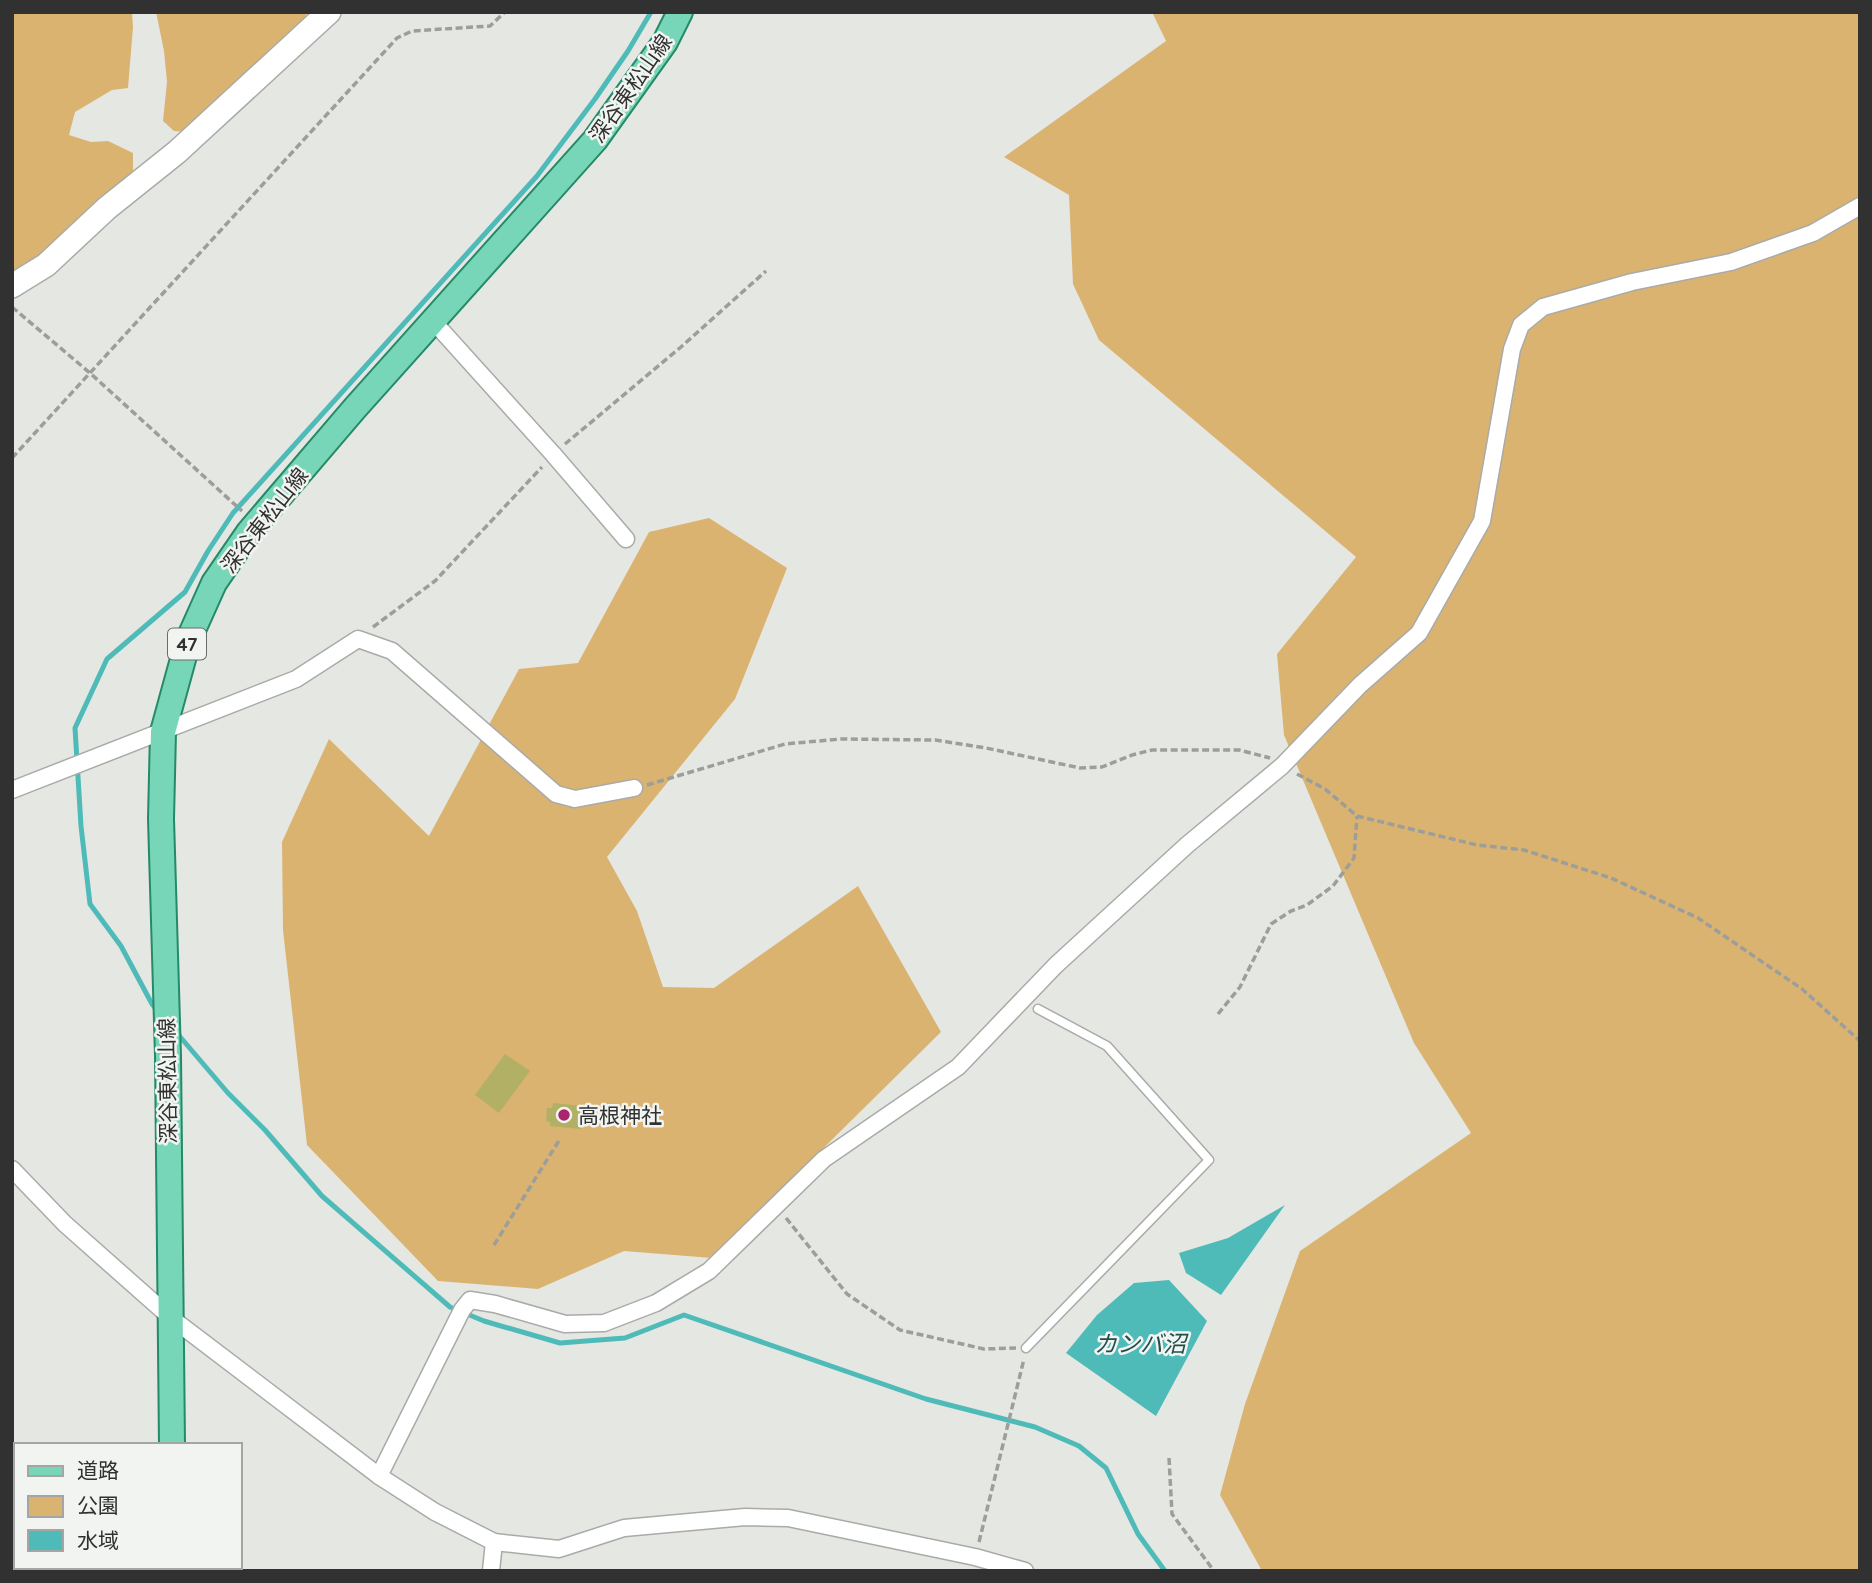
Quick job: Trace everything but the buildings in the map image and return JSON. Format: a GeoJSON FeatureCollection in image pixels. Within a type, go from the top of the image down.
{"type":"FeatureCollection","features":[{"type":"Feature","properties":{"kind":"main road","name":"深谷東松山線"},"geometry":{"type":"LineString","coordinates":[[172,1443],[168,1056],[160,819],[163,732],[188,641],[214,583],[257,524],[355,408],[595,140],[665,42],[680,12]]}},
{"type":"Feature","properties":{"kind":"street"},"geometry":{"type":"LineString","coordinates":[[12,286],[46,265],[107,208],[177,152],[329,12]]}},
{"type":"Feature","properties":{"kind":"street"},"geometry":{"type":"LineString","coordinates":[[379,1476],[461,1310],[470,1300],[495,1304],[565,1324],[604,1323],[656,1303],[709,1271],[824,1159],[958,1067],[1056,965],[1187,845],[1282,766],[1360,685],[1419,633],[1482,521],[1512,348],[1521,325],[1543,307],[1574,297],[1742,258],[1813,233],[1860,206]]}},
{"type":"Feature","properties":{"kind":"street"},"geometry":{"type":"LineString","coordinates":[[433,321],[626,539]]}},
{"type":"Feature","properties":{"kind":"street"},"geometry":{"type":"LineString","coordinates":[[12,790],[296,679],[358,639],[392,651],[556,794],[575,800],[634,788]]}},
{"type":"Feature","properties":{"kind":"street"},"geometry":{"type":"LineString","coordinates":[[12,1169],[65,1224],[170,1317],[379,1476],[435,1512],[494,1542],[559,1549],[624,1528],[745,1517],[788,1518],[975,1557],[1024,1571]]}},
{"type":"Feature","properties":{"kind":"street"},"geometry":{"type":"LineString","coordinates":[[491,1571],[494,1542]]}},
{"type":"Feature","properties":{"kind":"lane"},"geometry":{"type":"LineString","coordinates":[[1026,1348],[1209,1160],[1107,1046],[1038,1009]]}},
{"type":"Feature","properties":{"kind":"path"},"geometry":{"type":"LineString","coordinates":[[12,458],[397,38],[412,31],[490,26],[505,12]]}},
{"type":"Feature","properties":{"kind":"path"},"geometry":{"type":"LineString","coordinates":[[12,307],[90,373],[257,524]]}},
{"type":"Feature","properties":{"kind":"path"},"geometry":{"type":"LineString","coordinates":[[634,788],[785,744],[841,739],[935,740],[1080,768],[1102,767],[1152,750],[1239,750],[1267,755],[1325,789],[1357,816],[1476,845],[1524,850],[1623,884],[1698,918],[1802,989],[1860,1041]]}},
{"type":"Feature","properties":{"kind":"path"},"geometry":{"type":"LineString","coordinates":[[1218,1014],[1240,987],[1270,924],[1307,905],[1333,886],[1354,858],[1357,816]]}},
{"type":"Feature","properties":{"kind":"path"},"geometry":{"type":"LineString","coordinates":[[494,1245],[560,1139]]}},
{"type":"Feature","properties":{"kind":"path"},"geometry":{"type":"LineString","coordinates":[[777,1207],[847,1294],[900,1330],[984,1349],[1026,1348],[975,1557]]}},
{"type":"Feature","properties":{"kind":"path"},"geometry":{"type":"LineString","coordinates":[[1169,1458],[1172,1514],[1213,1571]]}},
{"type":"Feature","properties":{"kind":"green space"},"geometry":{"type":"Polygon","coordinates":[[[12,12],[132,12],[128,88],[112,90],[75,112],[69,135],[91,142],[108,141],[133,153],[133,176],[105,211],[12,275],[12,12]]]}},
{"type":"Feature","properties":{"kind":"green space"},"geometry":{"type":"Polygon","coordinates":[[[156,12],[308,12],[291,40],[190,132],[174,131],[163,121],[167,82],[156,12]]]}},
{"type":"Feature","properties":{"kind":"green space"},"geometry":{"type":"Polygon","coordinates":[[[1152,12],[1860,12],[1860,1571],[1262,1571],[1220,1495],[1245,1404],[1300,1251],[1471,1133],[1414,1043],[1284,735],[1277,654],[1356,557],[1099,340],[1073,284],[1069,195],[1004,157],[1166,41],[1152,12]]]}},
{"type":"Feature","properties":{"kind":"green space"},"geometry":{"type":"Polygon","coordinates":[[[709,518],[787,568],[735,699],[607,857],[637,911],[663,987],[714,988],[858,886],[941,1032],[712,1258],[624,1251],[538,1289],[438,1281],[307,1145],[283,930],[282,842],[329,739],[429,836],[519,669],[578,663],[649,532],[709,518]]]}},
{"type":"Feature","properties":{"kind":"water"},"geometry":{"type":"Polygon","coordinates":[[[1285,1205],[1221,1295],[1186,1273],[1179,1253],[1228,1238],[1285,1205]]]}},
{"type":"Feature","properties":{"kind":"water","name":"カンバ沼"},"geometry":{"type":"Polygon","coordinates":[[[1169,1280],[1207,1321],[1156,1416],[1066,1353],[1097,1315],[1134,1283],[1169,1280]]]}},
{"type":"Feature","properties":{"kind":"waterway"},"geometry":{"type":"LineString","coordinates":[[158,1011],[121,946],[90,904],[81,826],[75,728],[107,659],[185,592],[233,513],[537,176],[595,99],[651,12]]}},
{"type":"Feature","properties":{"kind":"waterway"},"geometry":{"type":"LineString","coordinates":[[176,1032],[322,1196],[450,1307],[484,1321],[560,1343],[625,1338],[684,1315],[926,1399],[1035,1427],[1079,1446],[1106,1468],[1138,1534],[1165,1571]]}},
{"type":"Feature","properties":{"kind":"place","name":"高根神社"},"geometry":{"type":"Point","coordinates":[564,1115]}}]}
